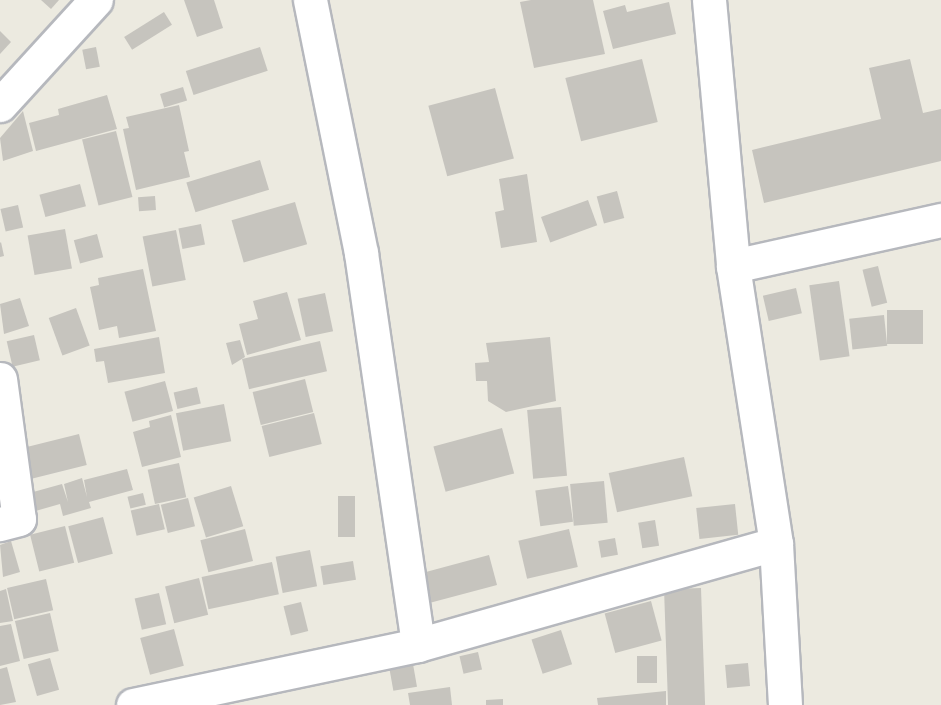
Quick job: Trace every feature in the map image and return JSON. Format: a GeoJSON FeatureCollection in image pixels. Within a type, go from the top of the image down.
{"type":"FeatureCollection","features":[{"type":"Feature","properties":{"kind":"street"},"geometry":{"type":"LineString","coordinates":[[0,105],[96,0]]}},
{"type":"Feature","properties":{"kind":"street"},"geometry":{"type":"LineString","coordinates":[[310,0],[361,253],[418,645]]}},
{"type":"Feature","properties":{"kind":"street"},"geometry":{"type":"LineString","coordinates":[[709,0],[733,266],[776,544],[785,705]]}},
{"type":"Feature","properties":{"kind":"street"},"geometry":{"type":"LineString","coordinates":[[733,266],[941,220]]}},
{"type":"Feature","properties":{"kind":"street"},"geometry":{"type":"LineString","coordinates":[[0,378],[11,438],[19,519],[0,524]]}},
{"type":"Feature","properties":{"kind":"street"},"geometry":{"type":"LineString","coordinates":[[133,705],[418,645],[776,544]]}},
{"type":"Feature","properties":{"kind":"building"},"geometry":{"type":"Polygon","coordinates":[[[41,0],[59,0],[51,9],[41,0]]]}},
{"type":"Feature","properties":{"kind":"building"},"geometry":{"type":"Polygon","coordinates":[[[184,0],[214,0],[223,28],[197,37],[184,0]]]}},
{"type":"Feature","properties":{"kind":"building"},"geometry":{"type":"Polygon","coordinates":[[[593,0],[605,54],[534,68],[520,2],[593,0]]]}},
{"type":"Feature","properties":{"kind":"building"},"geometry":{"type":"Polygon","coordinates":[[[669,2],[676,34],[613,49],[603,11],[625,5],[627,12],[669,2]]]}},
{"type":"Feature","properties":{"kind":"building"},"geometry":{"type":"Polygon","coordinates":[[[164,12],[172,25],[132,50],[124,37],[164,12]]]}},
{"type":"Feature","properties":{"kind":"building"},"geometry":{"type":"Polygon","coordinates":[[[0,31],[11,42],[0,54],[0,31]]]}},
{"type":"Feature","properties":{"kind":"building"},"geometry":{"type":"Polygon","coordinates":[[[96,47],[100,67],[86,69],[82,50],[96,47]]]}},
{"type":"Feature","properties":{"kind":"building"},"geometry":{"type":"Polygon","coordinates":[[[260,47],[268,71],[194,95],[186,71],[260,47]]]}},
{"type":"Feature","properties":{"kind":"building"},"geometry":{"type":"Polygon","coordinates":[[[642,59],[658,122],[581,141],[565,78],[642,59]]]}},
{"type":"Feature","properties":{"kind":"building"},"geometry":{"type":"Polygon","coordinates":[[[910,59],[923,113],[941,109],[941,161],[764,203],[752,150],[881,119],[869,68],[910,59]]]}},
{"type":"Feature","properties":{"kind":"building"},"geometry":{"type":"Polygon","coordinates":[[[183,87],[187,100],[164,107],[160,94],[183,87]]]}},
{"type":"Feature","properties":{"kind":"building"},"geometry":{"type":"Polygon","coordinates":[[[495,88],[514,159],[447,176],[428,106],[495,88]]]}},
{"type":"Feature","properties":{"kind":"building"},"geometry":{"type":"Polygon","coordinates":[[[107,95],[117,129],[36,151],[29,123],[59,115],[58,109],[107,95]]]}},
{"type":"Feature","properties":{"kind":"building"},"geometry":{"type":"Polygon","coordinates":[[[179,105],[189,151],[184,152],[190,177],[136,190],[123,129],[129,128],[126,117],[179,105]]]}},
{"type":"Feature","properties":{"kind":"building"},"geometry":{"type":"Polygon","coordinates":[[[23,111],[33,151],[3,161],[0,138],[23,111]]]}},
{"type":"Feature","properties":{"kind":"building"},"geometry":{"type":"Polygon","coordinates":[[[116,131],[132,197],[98,205],[82,139],[116,131]]]}},
{"type":"Feature","properties":{"kind":"building"},"geometry":{"type":"Polygon","coordinates":[[[260,160],[269,190],[195,212],[186,183],[260,160]]]}},
{"type":"Feature","properties":{"kind":"building"},"geometry":{"type":"Polygon","coordinates":[[[527,174],[537,242],[501,248],[495,212],[504,210],[499,179],[527,174]]]}},
{"type":"Feature","properties":{"kind":"building"},"geometry":{"type":"Polygon","coordinates":[[[80,184],[86,206],[45,217],[39,195],[80,184]]]}},
{"type":"Feature","properties":{"kind":"building"},"geometry":{"type":"Polygon","coordinates":[[[617,191],[624,218],[604,223],[597,196],[617,191]]]}},
{"type":"Feature","properties":{"kind":"building"},"geometry":{"type":"Polygon","coordinates":[[[155,196],[156,210],[139,211],[138,197],[155,196]]]}},
{"type":"Feature","properties":{"kind":"building"},"geometry":{"type":"Polygon","coordinates":[[[588,200],[597,225],[550,242],[541,217],[588,200]]]}},
{"type":"Feature","properties":{"kind":"building"},"geometry":{"type":"Polygon","coordinates":[[[295,202],[307,244],[244,262],[232,220],[295,202]]]}},
{"type":"Feature","properties":{"kind":"building"},"geometry":{"type":"Polygon","coordinates":[[[18,205],[23,227],[6,231],[0,209],[18,205]]]}},
{"type":"Feature","properties":{"kind":"building"},"geometry":{"type":"Polygon","coordinates":[[[201,224],[205,245],[182,249],[178,228],[201,224]]]}},
{"type":"Feature","properties":{"kind":"building"},"geometry":{"type":"Polygon","coordinates":[[[65,229],[72,268],[35,275],[28,236],[65,229]]]}},
{"type":"Feature","properties":{"kind":"building"},"geometry":{"type":"Polygon","coordinates":[[[176,230],[186,280],[152,287],[143,236],[176,230]]]}},
{"type":"Feature","properties":{"kind":"building"},"geometry":{"type":"Polygon","coordinates":[[[97,234],[103,257],[80,263],[74,240],[97,234]]]}},
{"type":"Feature","properties":{"kind":"building"},"geometry":{"type":"Polygon","coordinates":[[[0,243],[4,256],[0,257],[0,243]]]}},
{"type":"Feature","properties":{"kind":"building"},"geometry":{"type":"Polygon","coordinates":[[[878,266],[887,303],[872,307],[862,270],[878,266]]]}},
{"type":"Feature","properties":{"kind":"building"},"geometry":{"type":"Polygon","coordinates":[[[143,269],[156,331],[119,338],[117,326],[99,330],[90,287],[99,285],[98,278],[143,269]]]}},
{"type":"Feature","properties":{"kind":"building"},"geometry":{"type":"Polygon","coordinates":[[[839,281],[850,356],[820,360],[809,285],[839,281]]]}},
{"type":"Feature","properties":{"kind":"building"},"geometry":{"type":"Polygon","coordinates":[[[796,288],[802,313],[769,321],[763,296],[796,288]]]}},
{"type":"Feature","properties":{"kind":"building"},"geometry":{"type":"Polygon","coordinates":[[[287,292],[301,340],[247,355],[239,324],[258,319],[253,301],[287,292]]]}},
{"type":"Feature","properties":{"kind":"building"},"geometry":{"type":"Polygon","coordinates":[[[325,293],[333,331],[306,337],[298,299],[325,293]]]}},
{"type":"Feature","properties":{"kind":"building"},"geometry":{"type":"Polygon","coordinates":[[[20,298],[29,326],[4,334],[0,304],[20,298]]]}},
{"type":"Feature","properties":{"kind":"building"},"geometry":{"type":"Polygon","coordinates":[[[76,308],[90,346],[62,356],[49,318],[76,308]]]}},
{"type":"Feature","properties":{"kind":"building"},"geometry":{"type":"Polygon","coordinates":[[[887,310],[923,310],[923,344],[887,344],[887,310]]]}},
{"type":"Feature","properties":{"kind":"building"},"geometry":{"type":"Polygon","coordinates":[[[884,315],[887,346],[852,349],[849,319],[884,315]]]}},
{"type":"Feature","properties":{"kind":"building"},"geometry":{"type":"Polygon","coordinates":[[[34,335],[40,360],[13,367],[7,341],[34,335]]]}},
{"type":"Feature","properties":{"kind":"building"},"geometry":{"type":"Polygon","coordinates":[[[159,337],[165,373],[108,383],[104,361],[96,362],[94,349],[159,337]]]}},
{"type":"Feature","properties":{"kind":"building"},"geometry":{"type":"Polygon","coordinates":[[[550,337],[556,401],[506,412],[488,401],[487,381],[476,381],[475,363],[489,362],[486,343],[550,337]]]}},
{"type":"Feature","properties":{"kind":"building"},"geometry":{"type":"Polygon","coordinates":[[[240,340],[245,357],[232,365],[226,343],[240,340]]]}},
{"type":"Feature","properties":{"kind":"building"},"geometry":{"type":"Polygon","coordinates":[[[320,341],[327,371],[249,389],[242,359],[320,341]]]}},
{"type":"Feature","properties":{"kind":"building"},"geometry":{"type":"Polygon","coordinates":[[[305,379],[313,412],[261,425],[253,392],[305,379]]]}},
{"type":"Feature","properties":{"kind":"building"},"geometry":{"type":"Polygon","coordinates":[[[165,381],[173,411],[132,422],[124,392],[165,381]]]}},
{"type":"Feature","properties":{"kind":"building"},"geometry":{"type":"Polygon","coordinates":[[[197,387],[201,404],[177,409],[174,392],[197,387]]]}},
{"type":"Feature","properties":{"kind":"building"},"geometry":{"type":"Polygon","coordinates":[[[224,404],[231,441],[183,451],[176,413],[224,404]]]}},
{"type":"Feature","properties":{"kind":"building"},"geometry":{"type":"Polygon","coordinates":[[[561,407],[567,476],[533,479],[527,410],[561,407]]]}},
{"type":"Feature","properties":{"kind":"building"},"geometry":{"type":"Polygon","coordinates":[[[314,413],[322,444],[269,457],[262,426],[314,413]]]}},
{"type":"Feature","properties":{"kind":"building"},"geometry":{"type":"Polygon","coordinates":[[[171,415],[181,457],[142,467],[133,432],[150,427],[149,421],[171,415]]]}},
{"type":"Feature","properties":{"kind":"building"},"geometry":{"type":"Polygon","coordinates":[[[502,428],[514,473],[446,492],[433,446],[502,428]]]}},
{"type":"Feature","properties":{"kind":"building"},"geometry":{"type":"Polygon","coordinates":[[[79,434],[87,465],[28,480],[20,449],[79,434]]]}},
{"type":"Feature","properties":{"kind":"building"},"geometry":{"type":"Polygon","coordinates":[[[684,457],[692,496],[617,512],[609,473],[684,457]]]}},
{"type":"Feature","properties":{"kind":"building"},"geometry":{"type":"Polygon","coordinates":[[[179,463],[186,497],[155,504],[148,470],[179,463]]]}},
{"type":"Feature","properties":{"kind":"building"},"geometry":{"type":"Polygon","coordinates":[[[127,469],[133,490],[89,502],[91,508],[63,516],[60,504],[32,512],[26,494],[62,484],[68,502],[64,484],[82,478],[87,497],[84,480],[127,469]]]}},
{"type":"Feature","properties":{"kind":"building"},"geometry":{"type":"Polygon","coordinates":[[[604,481],[608,523],[574,526],[570,484],[604,481]]]}},
{"type":"Feature","properties":{"kind":"building"},"geometry":{"type":"Polygon","coordinates":[[[231,486],[243,526],[206,538],[194,497],[231,486]]]}},
{"type":"Feature","properties":{"kind":"building"},"geometry":{"type":"Polygon","coordinates":[[[568,486],[573,522],[540,526],[535,491],[568,486]]]}},
{"type":"Feature","properties":{"kind":"building"},"geometry":{"type":"Polygon","coordinates":[[[143,493],[146,505],[130,509],[127,497],[143,493]]]}},
{"type":"Feature","properties":{"kind":"building"},"geometry":{"type":"Polygon","coordinates":[[[338,496],[355,496],[355,537],[338,537],[338,496]]]}},
{"type":"Feature","properties":{"kind":"building"},"geometry":{"type":"Polygon","coordinates":[[[188,498],[195,526],[168,533],[161,505],[188,498]]]}},
{"type":"Feature","properties":{"kind":"building"},"geometry":{"type":"Polygon","coordinates":[[[159,504],[165,529],[137,536],[131,511],[159,504]]]}},
{"type":"Feature","properties":{"kind":"building"},"geometry":{"type":"Polygon","coordinates":[[[735,504],[738,535],[699,539],[696,508],[735,504]]]}},
{"type":"Feature","properties":{"kind":"building"},"geometry":{"type":"Polygon","coordinates":[[[103,517],[113,554],[78,563],[68,526],[103,517]]]}},
{"type":"Feature","properties":{"kind":"building"},"geometry":{"type":"Polygon","coordinates":[[[655,520],[659,546],[642,548],[638,523],[655,520]]]}},
{"type":"Feature","properties":{"kind":"building"},"geometry":{"type":"Polygon","coordinates":[[[65,526],[74,563],[39,572],[30,535],[65,526]]]}},
{"type":"Feature","properties":{"kind":"building"},"geometry":{"type":"Polygon","coordinates":[[[245,529],[253,561],[208,572],[200,540],[245,529]]]}},
{"type":"Feature","properties":{"kind":"building"},"geometry":{"type":"Polygon","coordinates":[[[569,529],[578,567],[527,579],[518,541],[569,529]]]}},
{"type":"Feature","properties":{"kind":"building"},"geometry":{"type":"Polygon","coordinates":[[[615,538],[618,555],[601,558],[598,541],[615,538]]]}},
{"type":"Feature","properties":{"kind":"building"},"geometry":{"type":"Polygon","coordinates":[[[11,541],[20,572],[3,577],[0,545],[11,541]]]}},
{"type":"Feature","properties":{"kind":"building"},"geometry":{"type":"Polygon","coordinates":[[[310,550],[317,586],[283,593],[276,557],[310,550]]]}},
{"type":"Feature","properties":{"kind":"building"},"geometry":{"type":"Polygon","coordinates":[[[489,555],[497,585],[426,604],[418,574],[489,555]]]}},
{"type":"Feature","properties":{"kind":"building"},"geometry":{"type":"Polygon","coordinates":[[[353,561],[356,580],[323,585],[320,566],[353,561]]]}},
{"type":"Feature","properties":{"kind":"building"},"geometry":{"type":"Polygon","coordinates":[[[272,562],[279,594],[208,609],[202,577],[272,562]]]}},
{"type":"Feature","properties":{"kind":"building"},"geometry":{"type":"Polygon","coordinates":[[[199,578],[208,615],[174,623],[165,586],[199,578]]]}},
{"type":"Feature","properties":{"kind":"building"},"geometry":{"type":"Polygon","coordinates":[[[46,579],[53,610],[14,619],[7,588],[46,579]]]}},
{"type":"Feature","properties":{"kind":"building"},"geometry":{"type":"Polygon","coordinates":[[[701,588],[705,705],[668,705],[664,589],[701,588]]]}},
{"type":"Feature","properties":{"kind":"building"},"geometry":{"type":"Polygon","coordinates":[[[6,589],[13,621],[0,623],[0,591],[6,589]]]}},
{"type":"Feature","properties":{"kind":"building"},"geometry":{"type":"Polygon","coordinates":[[[159,593],[166,624],[142,630],[135,599],[159,593]]]}},
{"type":"Feature","properties":{"kind":"building"},"geometry":{"type":"Polygon","coordinates":[[[651,601],[662,641],[615,653],[605,613],[651,601]]]}},
{"type":"Feature","properties":{"kind":"building"},"geometry":{"type":"Polygon","coordinates":[[[301,602],[308,631],[291,635],[284,606],[301,602]]]}},
{"type":"Feature","properties":{"kind":"building"},"geometry":{"type":"Polygon","coordinates":[[[50,613],[59,651],[24,659],[15,621],[50,613]]]}},
{"type":"Feature","properties":{"kind":"building"},"geometry":{"type":"Polygon","coordinates":[[[11,624],[20,661],[0,666],[0,626],[11,624]]]}},
{"type":"Feature","properties":{"kind":"building"},"geometry":{"type":"Polygon","coordinates":[[[174,629],[184,666],[150,675],[140,638],[174,629]]]}},
{"type":"Feature","properties":{"kind":"building"},"geometry":{"type":"Polygon","coordinates":[[[561,630],[572,664],[543,674],[532,640],[561,630]]]}},
{"type":"Feature","properties":{"kind":"building"},"geometry":{"type":"Polygon","coordinates":[[[478,652],[482,670],[464,674],[459,656],[478,652]]]}},
{"type":"Feature","properties":{"kind":"building"},"geometry":{"type":"Polygon","coordinates":[[[637,656],[657,656],[657,683],[637,683],[637,656]]]}},
{"type":"Feature","properties":{"kind":"building"},"geometry":{"type":"Polygon","coordinates":[[[50,658],[59,690],[37,696],[28,664],[50,658]]]}},
{"type":"Feature","properties":{"kind":"building"},"geometry":{"type":"Polygon","coordinates":[[[748,663],[750,686],[727,688],[725,665],[748,663]]]}},
{"type":"Feature","properties":{"kind":"building"},"geometry":{"type":"Polygon","coordinates":[[[413,664],[417,687],[393,691],[389,668],[413,664]]]}},
{"type":"Feature","properties":{"kind":"building"},"geometry":{"type":"Polygon","coordinates":[[[7,667],[16,702],[0,705],[0,669],[7,667]]]}},
{"type":"Feature","properties":{"kind":"building"},"geometry":{"type":"Polygon","coordinates":[[[450,687],[452,705],[410,705],[408,693],[450,687]]]}},
{"type":"Feature","properties":{"kind":"building"},"geometry":{"type":"Polygon","coordinates":[[[666,691],[666,705],[598,705],[597,698],[666,691]]]}},
{"type":"Feature","properties":{"kind":"building"},"geometry":{"type":"Polygon","coordinates":[[[503,699],[503,705],[486,705],[486,700],[503,699]]]}}]}
